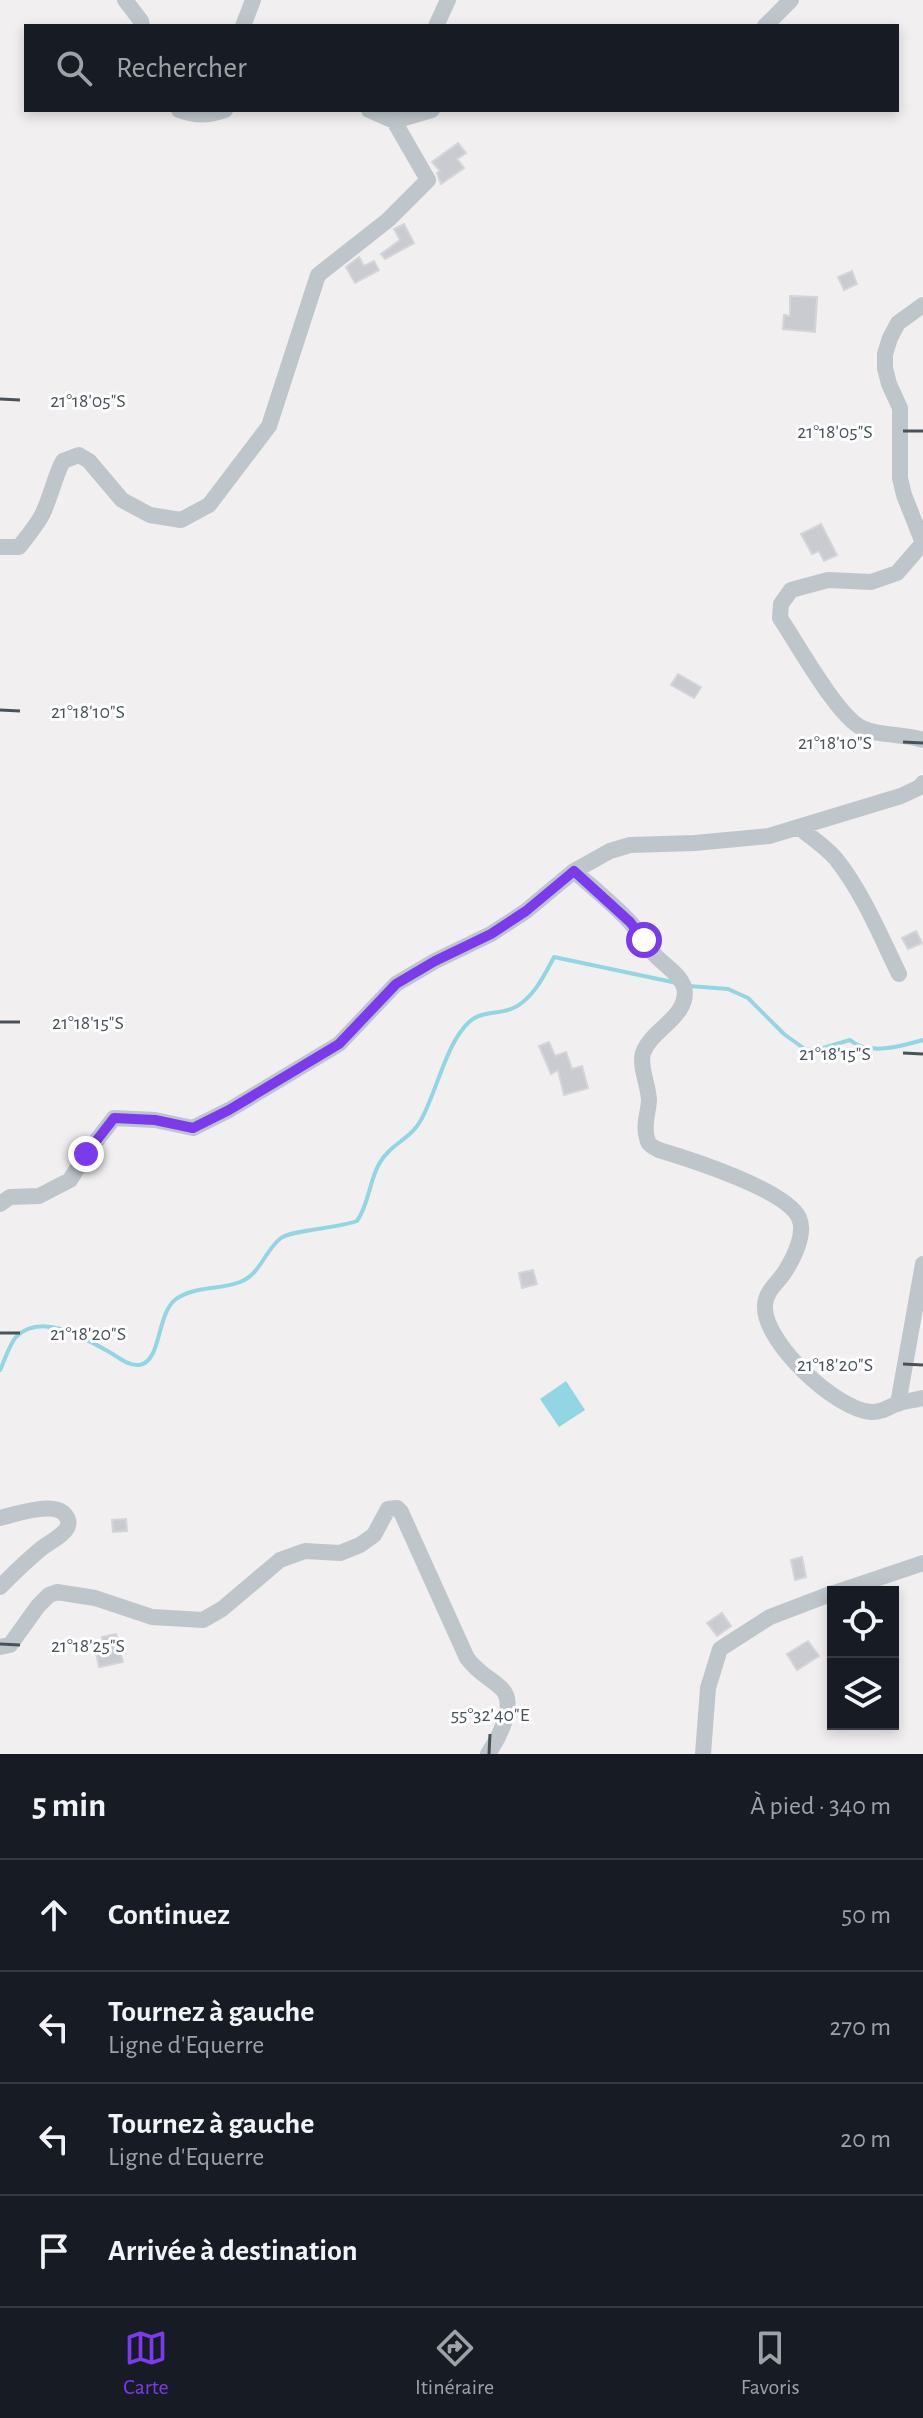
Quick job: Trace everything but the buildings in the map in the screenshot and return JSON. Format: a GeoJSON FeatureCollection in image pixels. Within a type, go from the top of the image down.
{"type":"FeatureCollection","features":[{"type":"Feature","properties":{"kind":"street"},"geometry":{"type":"LineString","coordinates":[[125,0],[142,24]]}},
{"type":"Feature","properties":{"kind":"street"},"geometry":{"type":"LineString","coordinates":[[244,24],[253,0]]}},
{"type":"Feature","properties":{"kind":"street"},"geometry":{"type":"LineString","coordinates":[[437,24],[448,0]]}},
{"type":"Feature","properties":{"kind":"street"},"geometry":{"type":"LineString","coordinates":[[767,24],[791,0]]}},
{"type":"Feature","properties":{"kind":"street"},"geometry":{"type":"LineString","coordinates":[[186,112],[207,115],[218,112]]}},
{"type":"Feature","properties":{"kind":"street"},"geometry":{"type":"LineString","coordinates":[[0,547],[19,547],[41,517],[63,461],[79,455],[89,461],[122,500],[150,515],[181,520],[209,505],[269,426],[318,275],[388,220],[428,180],[394,121],[374,112]]}},
{"type":"Feature","properties":{"kind":"street"},"geometry":{"type":"LineString","coordinates":[[394,121],[425,112]]}},
{"type":"Feature","properties":{"kind":"street"},"geometry":{"type":"LineString","coordinates":[[923,305],[898,323],[885,354],[889,384],[900,408],[900,478],[923,543],[897,573],[871,582],[828,580],[791,590],[781,604],[780,618],[838,707],[859,727],[923,740]]}},
{"type":"Feature","properties":{"kind":"street"},"geometry":{"type":"LineString","coordinates":[[0,1204],[10,1197],[39,1196],[70,1180],[114,1118],[155,1120],[193,1128],[292,1074],[339,1044],[396,984],[491,934],[526,911],[574,871],[610,851],[630,845],[769,836],[901,796],[923,783]]}},
{"type":"Feature","properties":{"kind":"street"},"geometry":{"type":"LineString","coordinates":[[798,827],[823,846],[844,871],[867,906],[899,974]]}},
{"type":"Feature","properties":{"kind":"street"},"geometry":{"type":"LineString","coordinates":[[574,871],[630,922],[654,955],[679,978],[684,987],[681,1008],[643,1053],[649,1103],[645,1123],[650,1145],[762,1189],[790,1205],[800,1219],[802,1229],[797,1247],[786,1270],[767,1294],[765,1313],[772,1331],[788,1355],[832,1396],[862,1411],[874,1413],[923,1398]]}},
{"type":"Feature","properties":{"kind":"street"},"geometry":{"type":"LineString","coordinates":[[898,1404],[923,1264]]}},
{"type":"Feature","properties":{"kind":"street"},"geometry":{"type":"LineString","coordinates":[[0,1518],[51,1508],[59,1510],[68,1522],[62,1534],[0,1587]]}},
{"type":"Feature","properties":{"kind":"street"},"geometry":{"type":"LineString","coordinates":[[0,1647],[10,1645],[38,1606],[57,1592],[95,1598],[152,1617],[203,1620],[222,1609],[280,1560],[305,1551],[340,1553],[360,1545],[374,1535],[388,1509],[397,1508],[427,1566],[467,1658],[507,1696],[508,1708],[488,1754]]}},
{"type":"Feature","properties":{"kind":"street"},"geometry":{"type":"LineString","coordinates":[[856,1586],[923,1563]]}},
{"type":"Feature","properties":{"kind":"street"},"geometry":{"type":"LineString","coordinates":[[703,1754],[708,1688],[720,1649],[770,1617],[827,1596]]}},
{"type":"Feature","properties":{"kind":"water"},"geometry":{"type":"Polygon","coordinates":[[[566,1381],[585,1410],[559,1427],[540,1399],[566,1381]]]}},
{"type":"Feature","properties":{"kind":"waterway"},"geometry":{"type":"LineString","coordinates":[[0,1370],[16,1337],[38,1327],[64,1330],[124,1361],[139,1365],[152,1356],[165,1315],[176,1299],[191,1292],[247,1279],[275,1243],[287,1235],[357,1221],[379,1164],[419,1123],[451,1048],[462,1030],[479,1016],[511,1009],[525,1000],[537,987],[554,957],[677,983]]}},
{"type":"Feature","properties":{"kind":"waterway"},"geometry":{"type":"LineString","coordinates":[[689,986],[728,989],[748,998],[784,1034],[806,1050],[850,1040],[875,1049],[923,1040]]}},
{"type":"Feature","properties":{"kind":"route"},"geometry":{"type":"LineString","coordinates":[[86,1154],[114,1118],[155,1120],[193,1128],[292,1074],[339,1044],[396,984],[491,934],[526,911],[574,871],[630,922],[644,940]]}}]}
